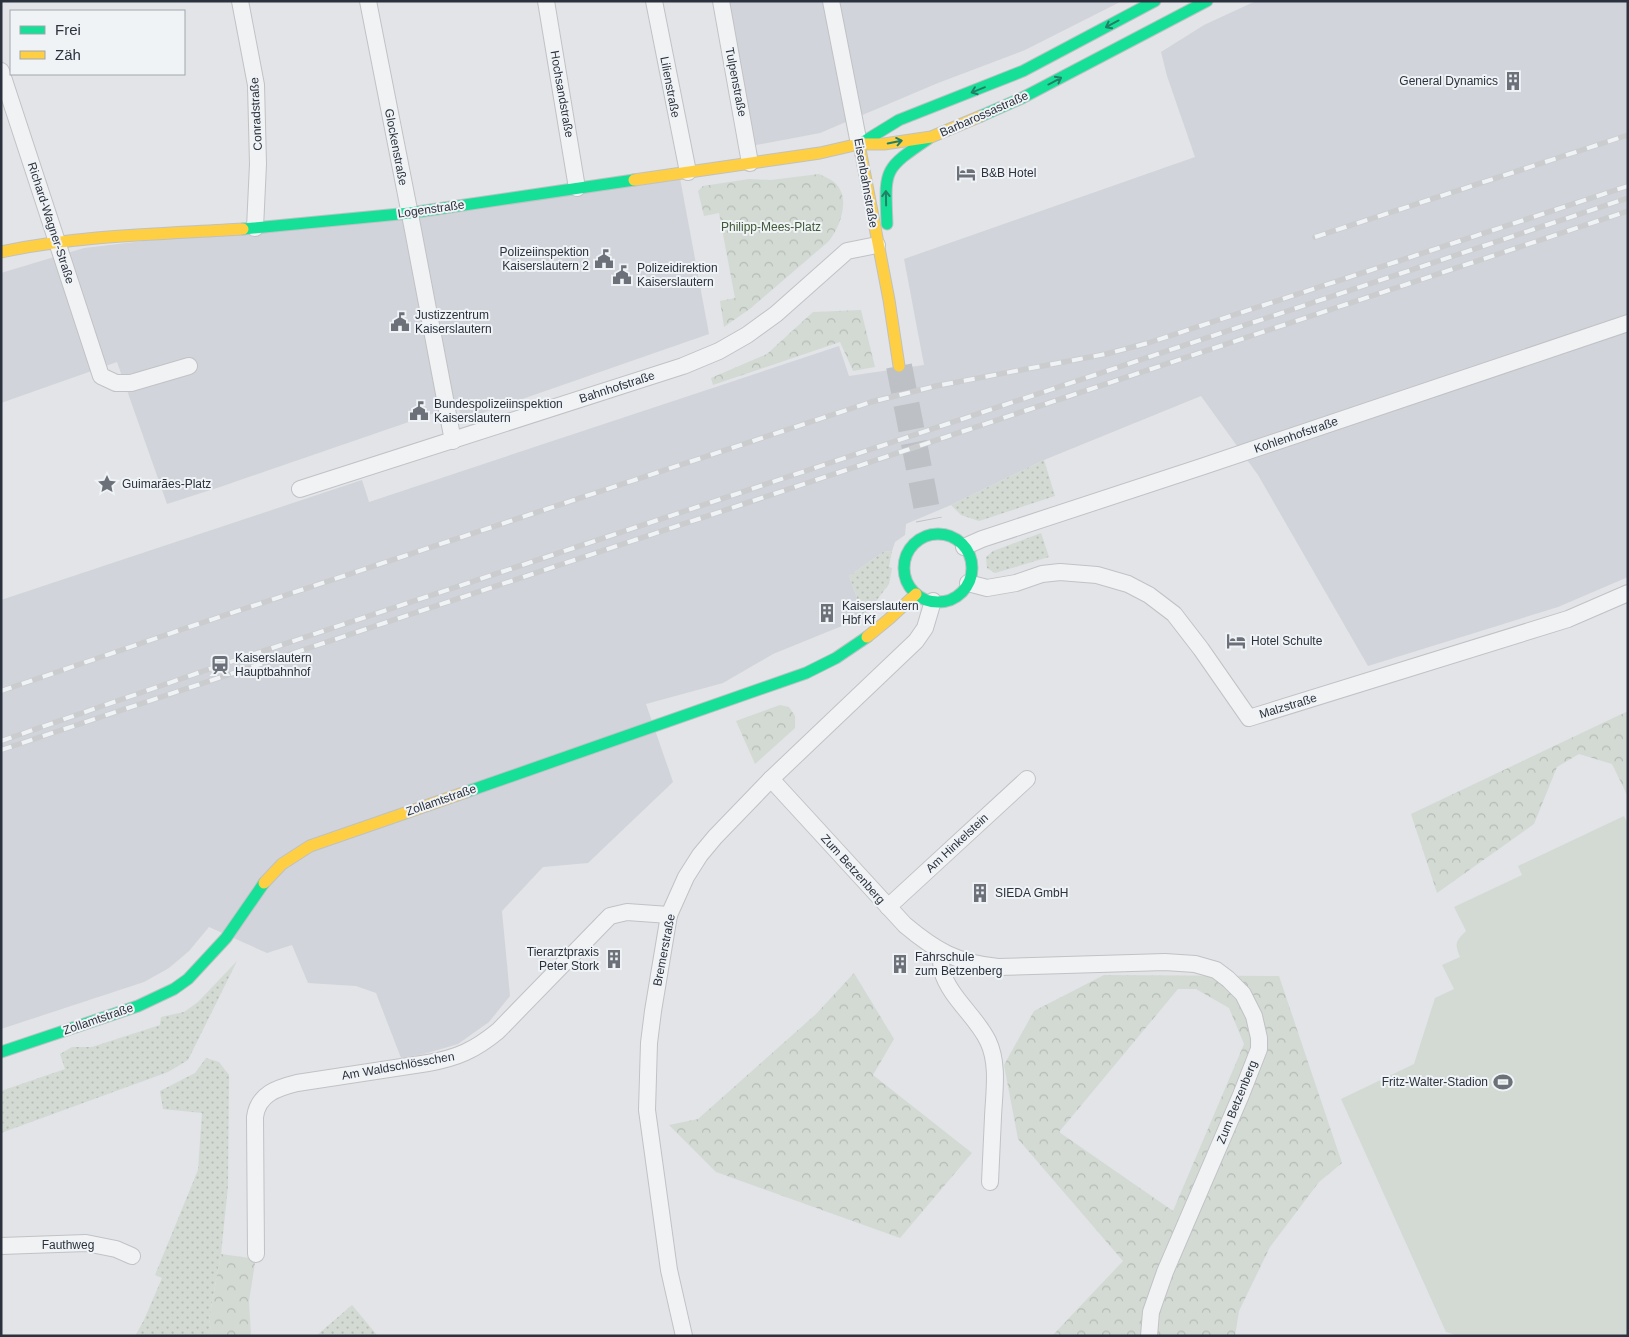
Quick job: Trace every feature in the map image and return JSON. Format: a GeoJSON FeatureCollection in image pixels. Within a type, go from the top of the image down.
{"type":"FeatureCollection","features":[{"type":"Feature","properties":{"kind":"main road","name":"Barbarossastraße"},"geometry":{"type":"LineString","coordinates":[[859,144],[899,120],[1023,71],[1155,1]]}},
{"type":"Feature","properties":{"kind":"main road","name":"Barbarossastraße"},"geometry":{"type":"LineString","coordinates":[[859,144],[884,144],[930,137],[1022,98],[1207,1]]}},
{"type":"Feature","properties":{"kind":"main road"},"geometry":{"type":"LineString","coordinates":[[877,245],[887,223],[885,194],[888,178],[895,163],[930,137]]}},
{"type":"Feature","properties":{"kind":"main road","name":"Logenstraße"},"geometry":{"type":"LineString","coordinates":[[1,252],[58,242],[255,228],[410,213],[833,151],[859,144]]}},
{"type":"Feature","properties":{"kind":"main road","name":"Eisenbahnstraße"},"geometry":{"type":"LineString","coordinates":[[859,144],[889,300],[898,366]]}},
{"type":"Feature","properties":{"kind":"main road"},"geometry":{"type":"LineString","coordinates":[[929,520],[932,535]]}},
{"type":"Feature","properties":{"kind":"main road"},"geometry":{"type":"LineString","coordinates":[[942,535],[953,538],[964,547],[971,562],[972,572],[968,584],[958,596],[949,600],[933,602],[922,598],[910,588],[905,577],[905,559],[914,545],[924,537],[942,535]]}},
{"type":"Feature","properties":{"kind":"main road","name":"Zollamtstraße"},"geometry":{"type":"LineString","coordinates":[[1,1052],[138,1006],[174,989],[188,979],[226,938],[270,875],[282,864],[310,846],[806,672],[841,655],[866,638],[894,616],[916,594]]}},
{"type":"Feature","properties":{"kind":"street","name":"Conradstraße"},"geometry":{"type":"LineString","coordinates":[[240,1],[256,85],[258,164],[255,228]]}},
{"type":"Feature","properties":{"kind":"street","name":"Glockenstraße"},"geometry":{"type":"LineString","coordinates":[[368,1],[453,440]]}},
{"type":"Feature","properties":{"kind":"street","name":"Hochsandstraße"},"geometry":{"type":"LineString","coordinates":[[546,1],[578,188]]}},
{"type":"Feature","properties":{"kind":"street","name":"Lilienstraße"},"geometry":{"type":"LineString","coordinates":[[654,1],[688,172]]}},
{"type":"Feature","properties":{"kind":"street","name":"Tulpenstraße"},"geometry":{"type":"LineString","coordinates":[[720,1],[750,163]]}},
{"type":"Feature","properties":{"kind":"street","name":"Eisenbahnstraße"},"geometry":{"type":"LineString","coordinates":[[831,1],[859,144]]}},
{"type":"Feature","properties":{"kind":"street","name":"Richard-Wagner-Straße"},"geometry":{"type":"LineString","coordinates":[[1,70],[101,376],[116,383],[131,383],[189,366]]}},
{"type":"Feature","properties":{"kind":"street","name":"Bahnhofstraße"},"geometry":{"type":"LineString","coordinates":[[300,489],[683,366],[719,352],[748,335],[776,314],[847,251],[877,245]]}},
{"type":"Feature","properties":{"kind":"street","name":"Kohlenhofstraße"},"geometry":{"type":"LineString","coordinates":[[964,547],[982,539],[1628,323]]}},
{"type":"Feature","properties":{"kind":"street","name":"Malzstraße"},"geometry":{"type":"LineString","coordinates":[[968,584],[986,588],[1042,574],[1060,572],[1098,575],[1128,584],[1149,595],[1174,614],[1202,648],[1249,718],[1568,619],[1628,594]]}},
{"type":"Feature","properties":{"kind":"street","name":"Bremerstraße"},"geometry":{"type":"LineString","coordinates":[[684,1336],[669,1270],[647,1110],[649,1043],[668,915],[686,877],[700,855],[771,779],[916,641],[925,628],[933,602]]}},
{"type":"Feature","properties":{"kind":"street","name":"Zum Betzenberg"},"geometry":{"type":"LineString","coordinates":[[771,779],[905,926],[941,952],[977,965],[998,967],[1165,962],[1196,964],[1216,970],[1243,994],[1254,1016],[1259,1038],[1259,1050],[1165,1272],[1152,1312],[1149,1336]]}},
{"type":"Feature","properties":{"kind":"street","name":"Am Hinkelstein"},"geometry":{"type":"LineString","coordinates":[[888,907],[1027,779]]}},
{"type":"Feature","properties":{"kind":"street","name":"Am Waldschlösschen"},"geometry":{"type":"LineString","coordinates":[[256,1254],[255,1117],[256,1109],[262,1098],[277,1088],[297,1083],[428,1063],[466,1053],[483,1044],[498,1031],[610,916],[627,912],[668,915]]}},
{"type":"Feature","properties":{"kind":"street"},"geometry":{"type":"LineString","coordinates":[[941,952],[943,972],[953,992],[980,1027],[992,1052],[994,1088],[990,1182]]}},
{"type":"Feature","properties":{"kind":"street","name":"Fauthweg"},"geometry":{"type":"LineString","coordinates":[[1,1246],[86,1243],[116,1249],[132,1256]]}},
{"type":"Feature","properties":{"kind":"shaded area"},"geometry":{"type":"Polygon","coordinates":[[[726,1],[1122,1],[1025,50],[938,83],[820,133],[751,146],[726,1]]]}},
{"type":"Feature","properties":{"kind":"shaded area"},"geometry":{"type":"Polygon","coordinates":[[[1256,1],[1628,1],[1628,577],[1558,607],[1368,666],[1258,475],[1201,396],[1044,460],[951,505],[906,524],[905,535],[895,542],[892,551],[883,552],[849,576],[864,617],[773,654],[723,683],[646,704],[673,782],[588,863],[543,867],[502,911],[510,996],[489,1022],[458,1044],[424,1054],[401,1058],[376,993],[356,986],[308,983],[292,945],[267,953],[209,927],[189,951],[169,968],[144,982],[1,1029],[1,600],[362,480],[369,502],[839,346],[849,376],[924,365],[904,259],[1195,157],[1167,76],[1161,52],[1204,25],[1256,1]]]}},
{"type":"Feature","properties":{"kind":"shaded area"},"geometry":{"type":"Polygon","coordinates":[[[680,178],[709,334],[462,420],[458,405],[167,504],[117,362],[1,403],[1,273],[84,248],[680,178]]]}},
{"type":"Feature","properties":{"kind":"green space","name":"Philipp-Mees-Platz"},"geometry":{"type":"Polygon","coordinates":[[[819,174],[835,183],[841,191],[843,198],[840,221],[833,235],[829,241],[751,308],[724,327],[720,301],[735,298],[719,213],[704,216],[698,191],[703,186],[749,179],[771,180],[819,174]]]}},
{"type":"Feature","properties":{"kind":"green space"},"geometry":{"type":"Polygon","coordinates":[[[861,310],[875,367],[853,371],[840,342],[713,385],[711,378],[767,354],[813,312],[861,310]]]}},
{"type":"Feature","properties":{"kind":"green space"},"geometry":{"type":"Polygon","coordinates":[[[1044,460],[1055,496],[979,521],[961,515],[951,505],[1044,460]]]}},
{"type":"Feature","properties":{"kind":"green space"},"geometry":{"type":"Polygon","coordinates":[[[1041,533],[1049,557],[995,573],[987,568],[986,557],[993,551],[1041,533]]]}},
{"type":"Feature","properties":{"kind":"green space"},"geometry":{"type":"Polygon","coordinates":[[[892,551],[889,567],[892,568],[889,584],[864,617],[849,576],[883,552],[892,551]]]}},
{"type":"Feature","properties":{"kind":"green space"},"geometry":{"type":"Polygon","coordinates":[[[780,705],[789,707],[795,716],[795,728],[755,764],[736,721],[780,705]]]}},
{"type":"Feature","properties":{"kind":"green space"},"geometry":{"type":"Polygon","coordinates":[[[1628,711],[1628,797],[1612,764],[1579,754],[1557,767],[1534,824],[1437,893],[1411,814],[1628,711]]]}},
{"type":"Feature","properties":{"kind":"green space","name":"Fritz-Walter-Stadion"},"geometry":{"type":"Polygon","coordinates":[[[1624,816],[1628,824],[1628,1336],[1458,1336],[1446,1332],[1341,1099],[1414,1064],[1435,998],[1454,989],[1442,965],[1460,957],[1457,942],[1466,931],[1454,907],[1522,875],[1518,866],[1624,816]]]}},
{"type":"Feature","properties":{"kind":"green space"},"geometry":{"type":"Polygon","coordinates":[[[237,961],[188,1060],[168,1072],[1,1133],[1,1091],[65,1069],[60,1054],[72,1047],[92,1047],[160,1025],[161,1017],[184,1012],[198,1002],[237,961]]]}},
{"type":"Feature","properties":{"kind":"green space"},"geometry":{"type":"Polygon","coordinates":[[[854,973],[894,1039],[873,1075],[972,1153],[900,1238],[716,1172],[669,1125],[698,1119],[816,1014],[854,973]]]}},
{"type":"Feature","properties":{"kind":"green space"},"geometry":{"type":"Polygon","coordinates":[[[1104,975],[1279,976],[1342,1163],[1319,1182],[1270,1247],[1239,1311],[1235,1336],[1052,1336],[1123,1261],[1018,1139],[1004,1065],[1034,1011],[1104,975]],[[1178,989],[1059,1132],[1173,1211],[1244,1044],[1229,1008],[1196,989],[1178,989]]]}},
{"type":"Feature","properties":{"kind":"green space"},"geometry":{"type":"Polygon","coordinates":[[[206,1058],[219,1062],[229,1075],[228,1186],[221,1254],[209,1319],[212,1336],[135,1336],[162,1278],[155,1275],[198,1170],[202,1113],[163,1109],[160,1091],[195,1073],[206,1058]]]}},
{"type":"Feature","properties":{"kind":"green space"},"geometry":{"type":"Polygon","coordinates":[[[221,1254],[250,1258],[255,1263],[249,1301],[251,1336],[212,1336],[209,1319],[221,1254]]]}},
{"type":"Feature","properties":{"kind":"green space"},"geometry":{"type":"Polygon","coordinates":[[[352,1305],[377,1335],[316,1336],[352,1305]]]}},
{"type":"Feature","properties":{"kind":"tunnel"},"geometry":{"type":"LineString","coordinates":[[899,366],[929,520]]}},
{"type":"Feature","properties":{"kind":"railway"},"geometry":{"type":"LineString","coordinates":[[1315,237],[1628,135]]}},
{"type":"Feature","properties":{"kind":"railway"},"geometry":{"type":"LineString","coordinates":[[1,691],[871,402],[936,386],[1106,354],[1148,343],[1628,186]]}},
{"type":"Feature","properties":{"kind":"railway"},"geometry":{"type":"LineString","coordinates":[[1,741],[221,665],[1628,198]]}},
{"type":"Feature","properties":{"kind":"railway"},"geometry":{"type":"LineString","coordinates":[[1,750],[1628,211]]}},
{"type":"Feature","properties":{"kind":"traffic: fast"},"geometry":{"type":"LineString","coordinates":[[860,144],[899,120],[1023,71],[1155,1]]}},
{"type":"Feature","properties":{"kind":"traffic: fast"},"geometry":{"type":"LineString","coordinates":[[981,116],[1022,98],[1207,1]]}},
{"type":"Feature","properties":{"kind":"traffic: fast"},"geometry":{"type":"LineString","coordinates":[[887,224],[886,192],[889,173],[902,158],[928,139]]}},
{"type":"Feature","properties":{"kind":"traffic: fast"},"geometry":{"type":"LineString","coordinates":[[243,229],[410,213],[634,180]]}},
{"type":"Feature","properties":{"kind":"traffic: fast"},"geometry":{"type":"LineString","coordinates":[[938,534],[951,537],[962,544],[969,555],[972,568],[969,581],[962,592],[951,599],[938,602],[925,599],[914,592],[907,581],[904,568],[907,555],[914,544],[925,537],[938,534]]}},
{"type":"Feature","properties":{"kind":"traffic: fast"},"geometry":{"type":"LineString","coordinates":[[466,792],[806,673],[836,658],[867,637]]}},
{"type":"Feature","properties":{"kind":"traffic: fast"},"geometry":{"type":"LineString","coordinates":[[1,1052],[138,1006],[174,989],[188,979],[226,938],[264,883]]}},
{"type":"Feature","properties":{"kind":"traffic: slow"},"geometry":{"type":"LineString","coordinates":[[634,180],[820,153],[859,144],[884,144],[931,137],[981,116]]}},
{"type":"Feature","properties":{"kind":"traffic: slow"},"geometry":{"type":"LineString","coordinates":[[859,144],[889,300],[899,366]]}},
{"type":"Feature","properties":{"kind":"traffic: slow"},"geometry":{"type":"LineString","coordinates":[[1,252],[31,246],[91,239],[243,229]]}},
{"type":"Feature","properties":{"kind":"traffic: slow"},"geometry":{"type":"LineString","coordinates":[[867,637],[916,594]]}},
{"type":"Feature","properties":{"kind":"traffic: slow"},"geometry":{"type":"LineString","coordinates":[[264,883],[282,864],[310,846],[466,792]]}},
{"type":"Feature","properties":{"kind":"place","name":"General Dynamics"},"geometry":{"type":"Point","coordinates":[1513,81]}},
{"type":"Feature","properties":{"kind":"place","name":"B&B Hotel"},"geometry":{"type":"Point","coordinates":[966,173]}},
{"type":"Feature","properties":{"kind":"place","name":"Polizeiinspektion Kaiserslautern 2"},"geometry":{"type":"Point","coordinates":[604,259]}},
{"type":"Feature","properties":{"kind":"place","name":"Polizeidirektion Kaiserslautern"},"geometry":{"type":"Point","coordinates":[622,275]}},
{"type":"Feature","properties":{"kind":"place","name":"Justizzentrum Kaiserslautern"},"geometry":{"type":"Point","coordinates":[400,322]}},
{"type":"Feature","properties":{"kind":"place","name":"Bundespolizeiinspektion Kaiserslautern"},"geometry":{"type":"Point","coordinates":[419,411]}},
{"type":"Feature","properties":{"kind":"place","name":"Guimarães-Platz"},"geometry":{"type":"Point","coordinates":[107,484]}},
{"type":"Feature","properties":{"kind":"place","name":"Kaiserslautern Hbf Kf"},"geometry":{"type":"Point","coordinates":[827,613]}},
{"type":"Feature","properties":{"kind":"place","name":"Hotel Schulte"},"geometry":{"type":"Point","coordinates":[1236,641]}},
{"type":"Feature","properties":{"kind":"place","name":"Kaiserslautern Hauptbahnhof"},"geometry":{"type":"Point","coordinates":[220,665]}},
{"type":"Feature","properties":{"kind":"place","name":"SIEDA GmbH"},"geometry":{"type":"Point","coordinates":[980,893]}},
{"type":"Feature","properties":{"kind":"place","name":"Tierarztpraxis Peter Stork"},"geometry":{"type":"Point","coordinates":[614,959]}},
{"type":"Feature","properties":{"kind":"place","name":"Fahrschule zum Betzenberg"},"geometry":{"type":"Point","coordinates":[900,964]}},
{"type":"Feature","properties":{"kind":"place","name":"Fritz-Walter-Stadion"},"geometry":{"type":"Point","coordinates":[1503,1082]}}]}
